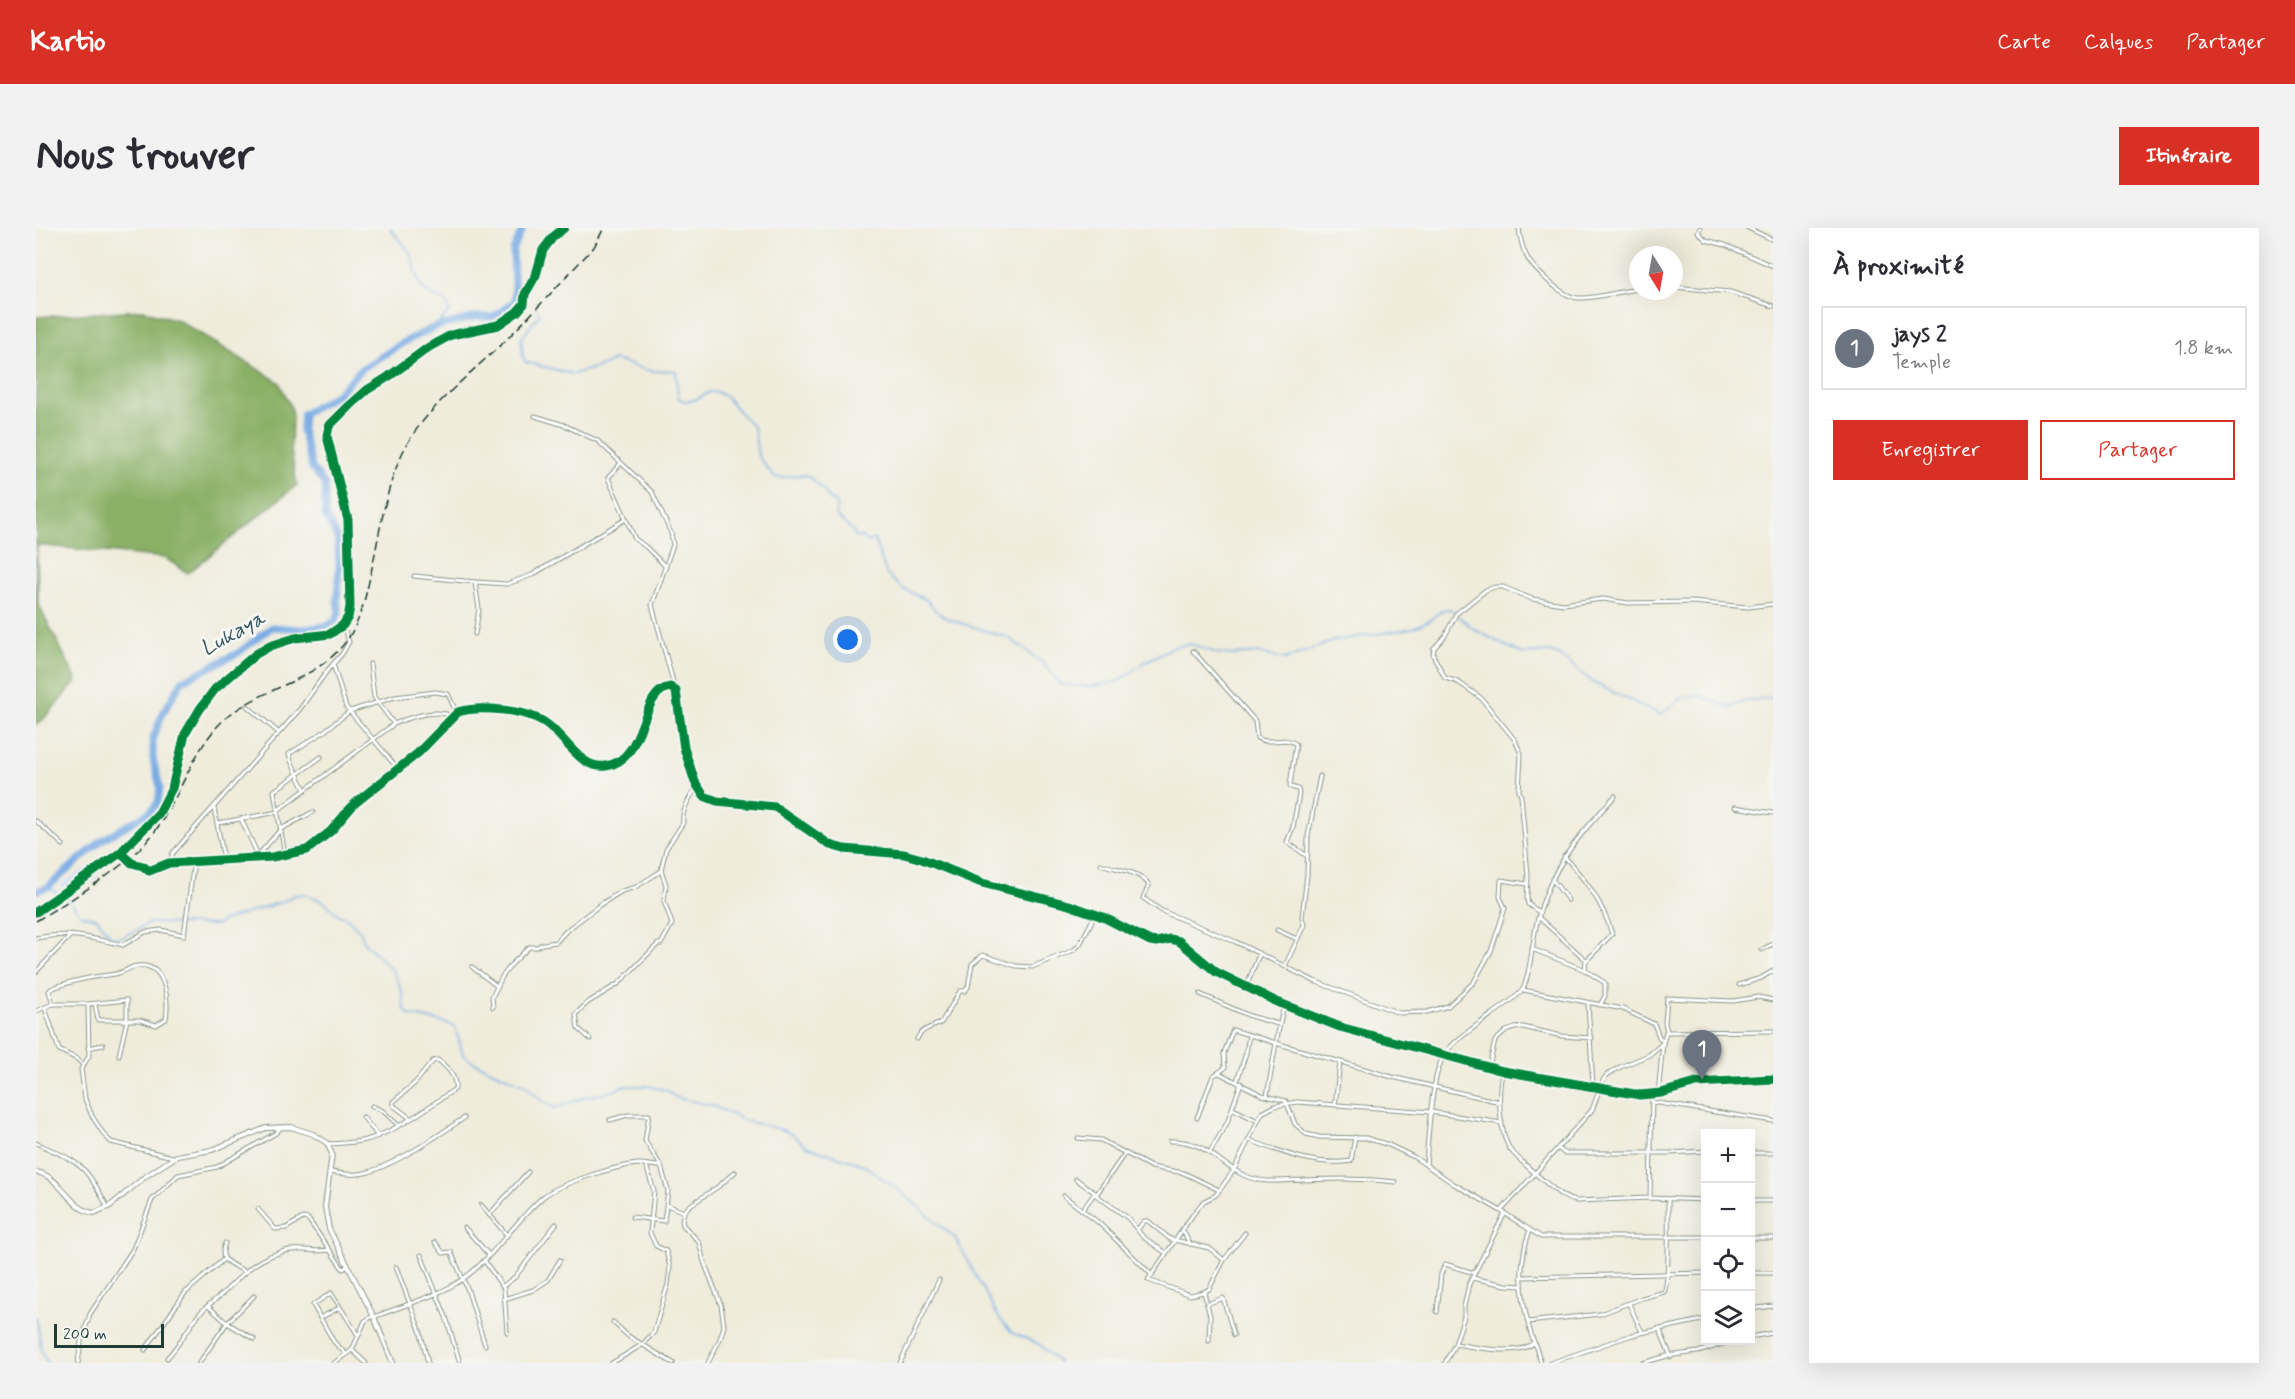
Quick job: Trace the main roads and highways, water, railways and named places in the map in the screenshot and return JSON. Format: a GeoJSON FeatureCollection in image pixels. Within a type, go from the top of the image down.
{"type":"FeatureCollection","features":[{"type":"Feature","properties":{"kind":"waterway"},"geometry":{"type":"LineString","coordinates":[[390,228],[411,254],[418,280],[423,289],[446,302],[448,306],[449,312],[435,327]]}},
{"type":"Feature","properties":{"kind":"waterway","name":"Lukaya"},"geometry":{"type":"LineString","coordinates":[[36,891],[48,887],[102,840],[151,811],[158,802],[160,787],[153,759],[153,738],[163,713],[182,681],[238,653],[272,627],[303,629],[327,626],[335,621],[339,613],[337,537],[325,515],[325,485],[312,468],[302,430],[303,414],[337,394],[361,369],[406,341],[435,327],[476,317],[493,317],[515,301],[513,251],[523,228]]}},
{"type":"Feature","properties":{"kind":"waterway","name":"Lukaya"},"geometry":{"type":"LineString","coordinates":[[514,292],[523,293]]}},
{"type":"Feature","properties":{"kind":"waterway"},"geometry":{"type":"LineString","coordinates":[[537,310],[540,314],[521,339],[525,362],[573,374],[605,365],[613,360],[651,371],[676,371],[678,398],[684,401],[695,400],[710,392],[717,392],[726,397],[754,428],[758,456],[774,477],[802,475],[812,479],[830,500],[834,501],[837,506],[835,515],[853,531],[855,536],[859,538],[861,536],[868,542],[874,539],[887,575],[903,589],[927,600],[936,611],[948,619],[1009,638],[1043,663],[1060,684],[1089,687],[1119,681],[1145,662],[1173,647],[1191,644],[1216,653],[1233,655],[1257,653],[1285,659],[1334,641],[1413,628],[1430,620],[1442,610],[1450,609],[1475,630],[1504,645],[1523,654],[1549,652],[1559,655],[1594,683],[1661,715],[1686,697],[1701,697],[1730,707],[1749,700],[1773,698]]}},
{"type":"Feature","properties":{"kind":"waterway"},"geometry":{"type":"LineString","coordinates":[[48,887],[71,902],[81,915],[97,918],[112,938],[124,937],[151,923],[217,925],[284,901],[294,895],[304,894],[323,901],[339,915],[347,918],[361,932],[364,942],[393,971],[402,991],[404,1008],[409,1015],[455,1027],[463,1055],[473,1062],[525,1085],[543,1102],[555,1108],[586,1097],[614,1091],[622,1086],[646,1086],[666,1090],[677,1098],[711,1105],[746,1121],[780,1129],[792,1134],[806,1146],[864,1165],[901,1192],[955,1238],[999,1318],[1012,1333],[1039,1344],[1059,1363]]}},
{"type":"Feature","properties":{"kind":"waterway"},"geometry":{"type":"LineString","coordinates":[[36,1317],[41,1348],[48,1363]]}},
{"type":"Feature","properties":{"kind":"tunnel"},"geometry":{"type":"LineString","coordinates":[[169,863],[272,857],[313,848],[354,804],[418,753],[460,711],[502,710],[533,716],[550,725],[579,756],[588,762],[607,765],[620,760],[629,750],[653,700],[660,691],[670,687],[676,691],[684,748],[695,782],[704,796],[717,801],[775,807],[830,845],[844,849],[904,854],[982,883],[1069,905],[1103,917],[1150,941],[1170,939],[1179,941],[1216,972],[1277,1002],[1340,1027],[1503,1071],[1640,1095],[1661,1093],[1696,1083],[1773,1079]]}},
{"type":"Feature","properties":{"kind":"railway"},"geometry":{"type":"LineString","coordinates":[[36,921],[102,879],[147,841],[167,813],[206,741],[228,716],[259,697],[308,673],[337,652],[349,637],[360,616],[388,493],[399,461],[414,432],[437,405],[503,343],[594,247],[604,228]]}},
{"type":"Feature","properties":{"kind":"place","name":"jays 2"},"geometry":{"type":"Point","coordinates":[1702,1080]}}]}
